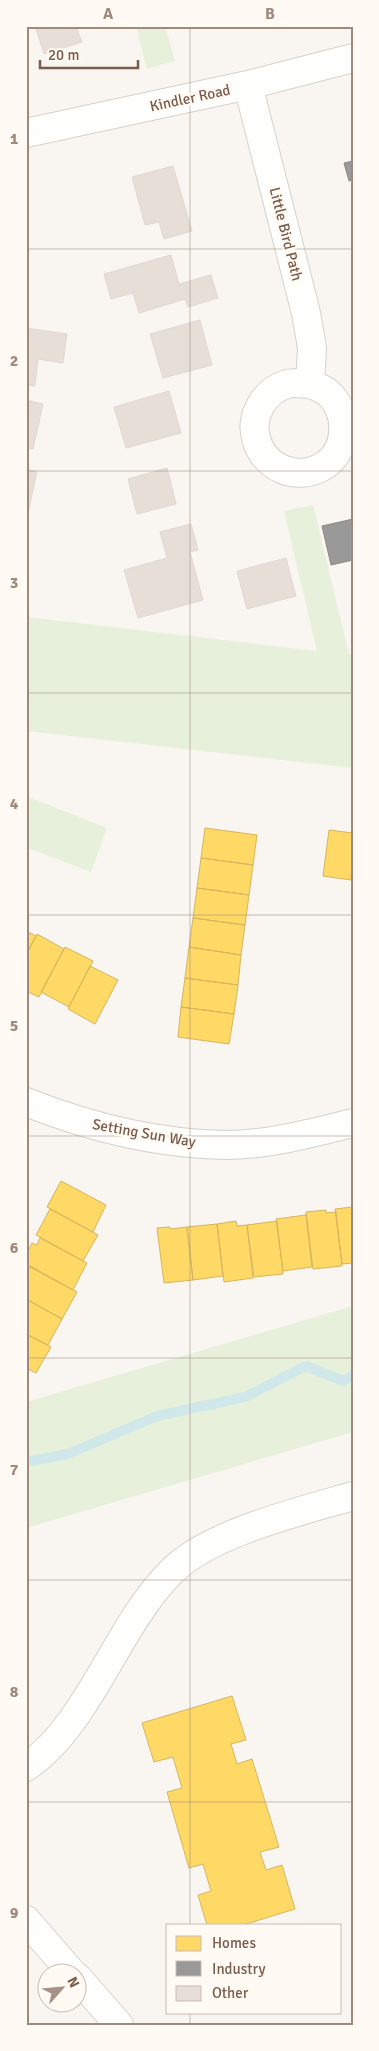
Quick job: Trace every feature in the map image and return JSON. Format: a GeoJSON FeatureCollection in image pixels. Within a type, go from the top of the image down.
{"type":"FeatureCollection","features":[{"type":"Feature","properties":{"kind":"street","name":"Kindler Road"},"geometry":{"type":"LineString","coordinates":[[26,133],[248,85],[353,58]]}},
{"type":"Feature","properties":{"kind":"street","name":"Little Bird Path"},"geometry":{"type":"LineString","coordinates":[[248,85],[306,313],[312,348],[310,384]]}},
{"type":"Feature","properties":{"kind":"street","name":"Setting Sun Way"},"geometry":{"type":"LineString","coordinates":[[26,1102],[73,1120],[178,1142],[227,1145],[267,1141],[304,1135],[353,1123]]}},
{"type":"Feature","properties":{"kind":"street"},"geometry":{"type":"LineString","coordinates":[[26,1767],[58,1738],[150,1595],[183,1561],[210,1544],[353,1496]]}},
{"type":"Feature","properties":{"kind":"street"},"geometry":{"type":"LineString","coordinates":[[26,1920],[64,1964]]}},
{"type":"Feature","properties":{"kind":"street"},"geometry":{"type":"LineString","coordinates":[[88,1989],[120,2025]]}},
{"type":"Feature","properties":{"kind":"green space"},"geometry":{"type":"Polygon","coordinates":[[[136,26],[165,26],[175,61],[147,69],[136,26]]]}},
{"type":"Feature","properties":{"kind":"green space"},"geometry":{"type":"Polygon","coordinates":[[[313,505],[349,654],[353,655],[353,768],[26,731],[26,617],[317,651],[284,511],[313,505]]]}},
{"type":"Feature","properties":{"kind":"green space"},"geometry":{"type":"Polygon","coordinates":[[[26,796],[107,828],[91,872],[26,847],[26,796]]]}},
{"type":"Feature","properties":{"kind":"green space"},"geometry":{"type":"Polygon","coordinates":[[[353,1306],[353,1432],[26,1528],[26,1402],[353,1306]]]}},
{"type":"Feature","properties":{"kind":"building: Homes"},"geometry":{"type":"Polygon","coordinates":[[[205,828],[257,835],[253,865],[201,858],[205,828]]]}},
{"type":"Feature","properties":{"kind":"building: Homes"},"geometry":{"type":"Polygon","coordinates":[[[329,830],[353,833],[351,880],[323,876],[329,830]]]}},
{"type":"Feature","properties":{"kind":"building: Homes"},"geometry":{"type":"Polygon","coordinates":[[[201,858],[253,865],[249,895],[197,888],[201,858]]]}},
{"type":"Feature","properties":{"kind":"building: Homes"},"geometry":{"type":"Polygon","coordinates":[[[197,888],[249,895],[245,925],[193,918],[197,888]]]}},
{"type":"Feature","properties":{"kind":"building: Homes"},"geometry":{"type":"Polygon","coordinates":[[[193,918],[245,925],[241,955],[189,947],[193,918]]]}},
{"type":"Feature","properties":{"kind":"building: Homes"},"geometry":{"type":"Polygon","coordinates":[[[26,931],[36,936],[26,955],[26,931]]]}},
{"type":"Feature","properties":{"kind":"building: Homes"},"geometry":{"type":"Polygon","coordinates":[[[37,934],[64,949],[39,997],[26,991],[26,955],[37,934]]]}},
{"type":"Feature","properties":{"kind":"building: Homes"},"geometry":{"type":"Polygon","coordinates":[[[65,947],[93,961],[69,1007],[41,992],[65,947]]]}},
{"type":"Feature","properties":{"kind":"building: Homes"},"geometry":{"type":"Polygon","coordinates":[[[189,947],[241,955],[238,985],[185,978],[189,947]]]}},
{"type":"Feature","properties":{"kind":"building: Homes"},"geometry":{"type":"Polygon","coordinates":[[[90,966],[118,980],[95,1024],[68,1009],[90,966]]]}},
{"type":"Feature","properties":{"kind":"building: Homes"},"geometry":{"type":"Polygon","coordinates":[[[185,978],[238,985],[234,1014],[181,1007],[185,978]]]}},
{"type":"Feature","properties":{"kind":"building: Homes"},"geometry":{"type":"Polygon","coordinates":[[[181,1007],[234,1014],[229,1044],[178,1037],[181,1007]]]}},
{"type":"Feature","properties":{"kind":"building: Homes"},"geometry":{"type":"Polygon","coordinates":[[[61,1181],[106,1205],[93,1232],[47,1207],[61,1181]]]}},
{"type":"Feature","properties":{"kind":"building: Homes"},"geometry":{"type":"Polygon","coordinates":[[[353,1207],[353,1263],[342,1264],[335,1209],[353,1207]]]}},
{"type":"Feature","properties":{"kind":"building: Homes"},"geometry":{"type":"Polygon","coordinates":[[[50,1209],[98,1235],[83,1261],[36,1235],[50,1209]]]}},
{"type":"Feature","properties":{"kind":"building: Homes"},"geometry":{"type":"Polygon","coordinates":[[[326,1210],[326,1213],[336,1212],[342,1266],[313,1269],[306,1212],[326,1210]]]}},
{"type":"Feature","properties":{"kind":"building: Homes"},"geometry":{"type":"Polygon","coordinates":[[[306,1215],[312,1267],[283,1271],[276,1219],[306,1215]]]}},
{"type":"Feature","properties":{"kind":"building: Homes"},"geometry":{"type":"Polygon","coordinates":[[[236,1221],[237,1226],[247,1225],[253,1278],[224,1282],[217,1224],[236,1221]]]}},
{"type":"Feature","properties":{"kind":"building: Homes"},"geometry":{"type":"Polygon","coordinates":[[[277,1221],[283,1274],[254,1277],[247,1225],[277,1221]]]}},
{"type":"Feature","properties":{"kind":"building: Homes"},"geometry":{"type":"Polygon","coordinates":[[[217,1224],[223,1276],[193,1280],[187,1227],[217,1224]]]}},
{"type":"Feature","properties":{"kind":"building: Homes"},"geometry":{"type":"Polygon","coordinates":[[[170,1227],[170,1229],[187,1227],[193,1280],[164,1283],[157,1228],[170,1227]]]}},
{"type":"Feature","properties":{"kind":"building: Homes"},"geometry":{"type":"Polygon","coordinates":[[[40,1238],[87,1263],[73,1290],[26,1265],[26,1255],[32,1243],[37,1245],[40,1238]]]}},
{"type":"Feature","properties":{"kind":"building: Homes"},"geometry":{"type":"Polygon","coordinates":[[[30,1266],[77,1292],[62,1319],[26,1299],[26,1273],[30,1266]]]}},
{"type":"Feature","properties":{"kind":"building: Homes"},"geometry":{"type":"Polygon","coordinates":[[[26,1299],[62,1319],[48,1345],[26,1334],[26,1299]]]}},
{"type":"Feature","properties":{"kind":"building: Homes"},"geometry":{"type":"Polygon","coordinates":[[[26,1334],[51,1347],[36,1373],[26,1368],[26,1334]]]}},
{"type":"Feature","properties":{"kind":"building: Homes"},"geometry":{"type":"Polygon","coordinates":[[[232,1696],[246,1740],[231,1744],[237,1764],[252,1759],[279,1847],[260,1852],[266,1870],[282,1865],[295,1909],[246,1924],[207,1924],[198,1895],[211,1891],[203,1864],[189,1868],[167,1792],[182,1788],[173,1757],[154,1762],[142,1723],[232,1696]]]}},
{"type":"Feature","properties":{"kind":"building: Industry"},"geometry":{"type":"Polygon","coordinates":[[[353,161],[353,180],[349,181],[344,163],[353,161]]]}},
{"type":"Feature","properties":{"kind":"building: Industry"},"geometry":{"type":"Polygon","coordinates":[[[353,519],[353,560],[331,565],[322,526],[353,519]]]}},
{"type":"Feature","properties":{"kind":"building: Other"},"geometry":{"type":"Polygon","coordinates":[[[35,26],[76,26],[82,42],[44,54],[35,26]]]}},
{"type":"Feature","properties":{"kind":"building: Other"},"geometry":{"type":"Polygon","coordinates":[[[173,166],[192,231],[164,239],[159,222],[145,225],[132,177],[173,166]]]}},
{"type":"Feature","properties":{"kind":"building: Other"},"geometry":{"type":"Polygon","coordinates":[[[171,255],[179,284],[211,275],[218,298],[188,307],[185,299],[139,313],[133,293],[111,299],[104,274],[171,255]]]}},
{"type":"Feature","properties":{"kind":"building: Other"},"geometry":{"type":"Polygon","coordinates":[[[200,320],[212,365],[163,378],[150,334],[200,320]]]}},
{"type":"Feature","properties":{"kind":"building: Other"},"geometry":{"type":"Polygon","coordinates":[[[26,328],[67,334],[63,363],[38,359],[35,386],[26,385],[26,328]]]}},
{"type":"Feature","properties":{"kind":"building: Other"},"geometry":{"type":"Polygon","coordinates":[[[169,391],[181,433],[126,448],[114,407],[169,391]]]}},
{"type":"Feature","properties":{"kind":"building: Other"},"geometry":{"type":"Polygon","coordinates":[[[26,400],[43,404],[33,449],[26,448],[26,400]]]}},
{"type":"Feature","properties":{"kind":"building: Other"},"geometry":{"type":"Polygon","coordinates":[[[167,468],[176,504],[137,514],[128,479],[167,468]]]}},
{"type":"Feature","properties":{"kind":"building: Other"},"geometry":{"type":"Polygon","coordinates":[[[26,469],[37,472],[27,517],[26,517],[26,469]]]}},
{"type":"Feature","properties":{"kind":"building: Other"},"geometry":{"type":"Polygon","coordinates":[[[191,524],[198,550],[190,552],[203,600],[138,618],[124,570],[167,558],[160,532],[191,524]]]}},
{"type":"Feature","properties":{"kind":"building: Other"},"geometry":{"type":"Polygon","coordinates":[[[286,558],[296,596],[247,609],[237,571],[286,558]]]}},
{"type":"Feature","properties":{"kind":"waterway"},"geometry":{"type":"LineString","coordinates":[[26,1462],[68,1454],[157,1416],[245,1397],[306,1366],[343,1381],[353,1376]]}}]}
